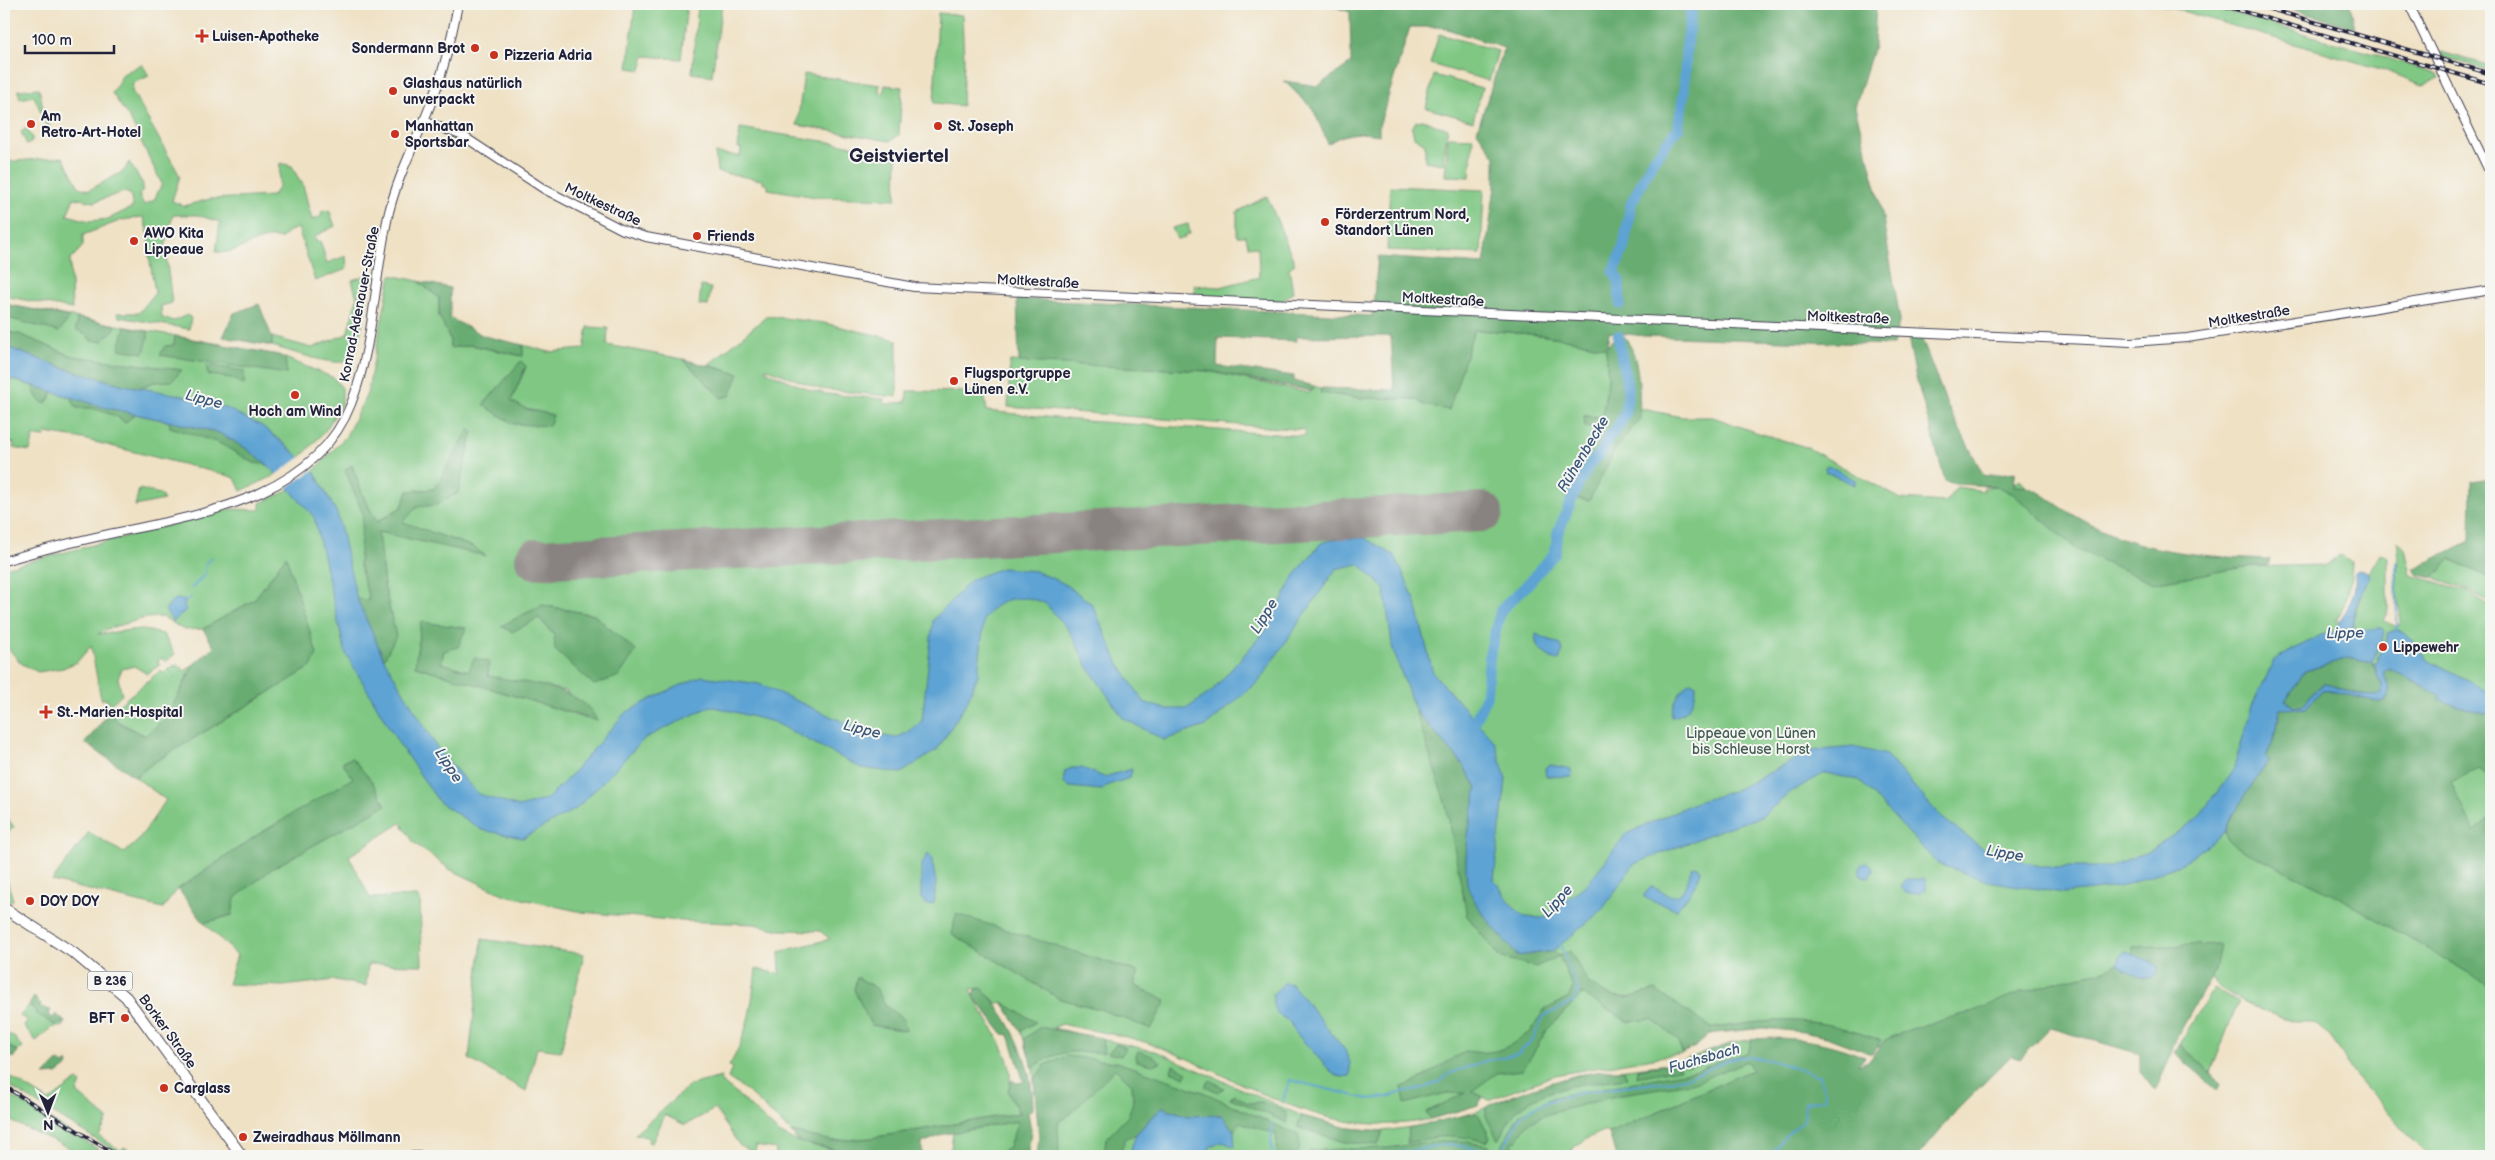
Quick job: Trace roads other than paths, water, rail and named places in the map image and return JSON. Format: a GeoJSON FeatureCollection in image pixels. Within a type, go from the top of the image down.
{"type":"FeatureCollection","features":[{"type":"Feature","properties":{"kind":"main road","name":"Borker Straße"},"geometry":{"type":"LineString","coordinates":[[4,908],[75,954],[126,997],[242,1156]]}},
{"type":"Feature","properties":{"kind":"street","name":"Konrad-Adenauer-Straße"},"geometry":{"type":"LineString","coordinates":[[4,561],[52,546],[207,512],[248,498],[279,483],[302,468],[329,441],[343,422],[356,389],[390,211],[404,168],[443,71],[458,4]]}},
{"type":"Feature","properties":{"kind":"street"},"geometry":{"type":"LineString","coordinates":[[2410,4],[2491,176]]}},
{"type":"Feature","properties":{"kind":"street","name":"Moltkestraße"},"geometry":{"type":"LineString","coordinates":[[424,121],[463,136],[544,189],[633,233],[914,287],[2089,340],[2161,341],[2491,290]]}},
{"type":"Feature","properties":{"kind":"street"},"geometry":{"type":"LineString","coordinates":[[413,1156],[444,1156]]}},
{"type":"Feature","properties":{"kind":"water","name":"Lippe"},"geometry":{"type":"Polygon","coordinates":[[[4,346],[66,369],[124,385],[180,395],[226,408],[262,426],[295,453],[315,473],[337,513],[357,599],[384,659],[439,751],[478,794],[519,807],[547,799],[571,775],[625,713],[663,693],[702,676],[759,684],[868,733],[895,738],[907,733],[922,721],[933,620],[972,579],[1002,568],[1035,571],[1063,583],[1092,604],[1119,664],[1144,702],[1165,709],[1186,709],[1211,692],[1267,629],[1295,575],[1321,543],[1341,538],[1365,538],[1395,556],[1415,600],[1433,673],[1495,742],[1506,779],[1494,879],[1510,903],[1524,917],[1544,918],[1588,883],[1626,834],[1694,803],[1736,790],[1811,751],[1854,747],[1886,755],[1941,817],[1982,848],[2042,867],[2110,867],[2154,848],[2197,819],[2233,771],[2252,706],[2275,659],[2325,633],[2382,628],[2384,633],[2380,644],[2376,645],[2379,647],[2374,660],[2371,661],[2376,664],[2388,633],[2397,629],[2408,636],[2426,658],[2491,694],[2491,715],[2438,700],[2441,697],[2389,668],[2383,673],[2391,690],[2385,701],[2377,702],[2322,690],[2306,708],[2280,709],[2276,733],[2274,734],[2275,737],[2266,757],[2269,760],[2231,817],[2225,832],[2182,864],[2120,887],[2063,893],[1987,881],[1938,864],[1859,780],[1825,773],[1792,791],[1761,817],[1726,828],[1634,864],[1602,910],[1553,951],[1518,956],[1474,900],[1467,883],[1467,847],[1477,787],[1461,762],[1415,710],[1393,650],[1384,588],[1359,564],[1336,569],[1258,682],[1206,726],[1164,740],[1123,718],[1088,667],[1070,632],[1045,603],[1028,598],[1010,599],[995,606],[984,619],[978,675],[967,702],[937,750],[901,773],[861,768],[774,722],[711,706],[645,738],[576,809],[523,838],[482,830],[439,802],[399,744],[345,652],[314,517],[268,465],[244,447],[217,432],[103,407],[4,377],[4,346]],[[2348,658],[2305,671],[2285,701],[2294,706],[2305,704],[2313,692],[2324,684],[2367,696],[2381,694],[2382,684],[2376,676],[2376,669],[2373,663],[2348,658]]]}},
{"type":"Feature","properties":{"kind":"water"},"geometry":{"type":"Polygon","coordinates":[[[1828,465],[1855,480],[1855,485],[1826,472],[1825,467],[1828,465]]]}},
{"type":"Feature","properties":{"kind":"water"},"geometry":{"type":"Polygon","coordinates":[[[2360,569],[2368,572],[2371,577],[2356,606],[2353,625],[2356,627],[2334,630],[2353,595],[2355,587],[2354,573],[2360,569]]]}},
{"type":"Feature","properties":{"kind":"water"},"geometry":{"type":"Polygon","coordinates":[[[173,600],[186,601],[184,605],[186,610],[173,622],[165,610],[173,600]]]}},
{"type":"Feature","properties":{"kind":"water"},"geometry":{"type":"Polygon","coordinates":[[[1536,634],[1561,645],[1563,651],[1559,661],[1550,657],[1539,648],[1536,634]]]}},
{"type":"Feature","properties":{"kind":"water"},"geometry":{"type":"Polygon","coordinates":[[[1691,682],[1696,685],[1696,691],[1690,707],[1681,714],[1671,717],[1672,708],[1677,697],[1691,682]]]}},
{"type":"Feature","properties":{"kind":"water"},"geometry":{"type":"Polygon","coordinates":[[[1551,765],[1571,769],[1572,777],[1546,776],[1545,768],[1551,765]]]}},
{"type":"Feature","properties":{"kind":"water"},"geometry":{"type":"Polygon","coordinates":[[[1072,768],[1082,768],[1104,777],[1132,769],[1130,778],[1108,785],[1102,790],[1070,787],[1063,783],[1065,771],[1072,768]]]}},
{"type":"Feature","properties":{"kind":"water"},"geometry":{"type":"Polygon","coordinates":[[[928,854],[931,856],[936,882],[934,903],[926,905],[921,898],[921,865],[928,854]]]}},
{"type":"Feature","properties":{"kind":"water"},"geometry":{"type":"Polygon","coordinates":[[[1866,863],[1871,865],[1873,870],[1871,875],[1866,877],[1861,875],[1859,870],[1861,865],[1866,863]]]}},
{"type":"Feature","properties":{"kind":"water"},"geometry":{"type":"Polygon","coordinates":[[[1696,866],[1701,869],[1698,879],[1676,910],[1643,896],[1651,887],[1673,896],[1677,895],[1683,890],[1692,868],[1696,866]]]}},
{"type":"Feature","properties":{"kind":"water"},"geometry":{"type":"Polygon","coordinates":[[[1905,879],[1926,879],[1926,890],[1919,894],[1906,893],[1901,887],[1905,879]]]}},
{"type":"Feature","properties":{"kind":"water"},"geometry":{"type":"Polygon","coordinates":[[[2125,952],[2157,965],[2158,971],[2154,977],[2134,974],[2117,963],[2119,957],[2125,952]]]}},
{"type":"Feature","properties":{"kind":"water"},"geometry":{"type":"Polygon","coordinates":[[[1284,983],[1289,983],[1295,988],[1345,1050],[1350,1063],[1350,1076],[1334,1075],[1295,1032],[1289,1021],[1277,1014],[1273,1005],[1273,994],[1284,983]]]}},
{"type":"Feature","properties":{"kind":"water"},"geometry":{"type":"Polygon","coordinates":[[[1162,1107],[1188,1116],[1221,1115],[1234,1131],[1235,1147],[1223,1142],[1211,1146],[1206,1156],[1135,1156],[1131,1149],[1136,1134],[1162,1107]]]}},
{"type":"Feature","properties":{"kind":"waterway","name":"Rühenbecke"},"geometry":{"type":"LineString","coordinates":[[1620,304],[1619,281],[1614,272],[1624,246],[1631,204],[1652,162],[1678,128],[1684,94],[1686,50],[1692,4]]}},
{"type":"Feature","properties":{"kind":"waterway","name":"Rühenbecke"},"geometry":{"type":"LineString","coordinates":[[1469,733],[1486,697],[1490,652],[1501,610],[1525,587],[1555,553],[1558,532],[1578,485],[1590,464],[1603,451],[1607,440],[1625,414],[1628,391],[1618,336]]}},
{"type":"Feature","properties":{"kind":"waterway"},"geometry":{"type":"LineString","coordinates":[[192,588],[205,574],[206,563],[212,558]]}},
{"type":"Feature","properties":{"kind":"waterway"},"geometry":{"type":"LineString","coordinates":[[2396,562],[2397,629]]}},
{"type":"Feature","properties":{"kind":"waterway"},"geometry":{"type":"LineString","coordinates":[[186,601],[191,597]]}},
{"type":"Feature","properties":{"kind":"waterway","name":"Fuchsbach"},"geometry":{"type":"LineString","coordinates":[[1283,1100],[1290,1080],[1368,1099],[1388,1097],[1424,1088],[1439,1082],[1450,1073],[1485,1061],[1518,1054],[1534,1038],[1542,1017],[1573,1002],[1578,990],[1560,944]]}},
{"type":"Feature","properties":{"kind":"waterway","name":"Fuchsbach"},"geometry":{"type":"LineString","coordinates":[[1501,1149],[1520,1118],[1529,1110],[1547,1102],[1585,1092],[1684,1078],[1735,1058],[1750,1057],[1781,1063],[1820,1076],[1825,1092],[1824,1099],[1805,1103],[1804,1121],[1784,1137],[1774,1151],[1764,1156]]}},
{"type":"Feature","properties":{"kind":"waterway","name":"Fuchsbach"},"geometry":{"type":"LineString","coordinates":[[1272,1124],[1271,1147],[1274,1156]]}},
{"type":"Feature","properties":{"kind":"waterway","name":"Fuchsbach"},"geometry":{"type":"LineString","coordinates":[[1357,1156],[1398,1153],[1448,1144],[1495,1152]]}},
{"type":"Feature","properties":{"kind":"waterway","name":"Fuchsbach"},"geometry":{"type":"LineString","coordinates":[[1315,1156],[1331,1156]]}},
{"type":"Feature","properties":{"kind":"railway"},"geometry":{"type":"LineString","coordinates":[[2218,4],[2491,84]]}},
{"type":"Feature","properties":{"kind":"railway"},"geometry":{"type":"LineString","coordinates":[[2253,4],[2491,74]]}},
{"type":"Feature","properties":{"kind":"railway"},"geometry":{"type":"LineString","coordinates":[[4,1086],[118,1156]]}},
{"type":"Feature","properties":{"kind":"place","name":"Luisen-Apotheke"},"geometry":{"type":"Point","coordinates":[202,36]}},
{"type":"Feature","properties":{"kind":"place","name":"Sondermann Brot"},"geometry":{"type":"Point","coordinates":[475,48]}},
{"type":"Feature","properties":{"kind":"place","name":"Pizzeria Adria"},"geometry":{"type":"Point","coordinates":[494,55]}},
{"type":"Feature","properties":{"kind":"place","name":"Glashaus natürlich unverpackt"},"geometry":{"type":"Point","coordinates":[393,91]}},
{"type":"Feature","properties":{"kind":"place","name":"Am Retro-Art-Hotel"},"geometry":{"type":"Point","coordinates":[31,124]}},
{"type":"Feature","properties":{"kind":"place","name":"St. Joseph"},"geometry":{"type":"Point","coordinates":[938,126]}},
{"type":"Feature","properties":{"kind":"place","name":"Manhattan Sportsbar"},"geometry":{"type":"Point","coordinates":[395,134]}},
{"type":"Feature","properties":{"kind":"place","name":"Förderzentrum Nord, Standort Lünen"},"geometry":{"type":"Point","coordinates":[1325,222]}},
{"type":"Feature","properties":{"kind":"place","name":"Friends"},"geometry":{"type":"Point","coordinates":[697,236]}},
{"type":"Feature","properties":{"kind":"place","name":"AWO Kita Lippeaue"},"geometry":{"type":"Point","coordinates":[134,241]}},
{"type":"Feature","properties":{"kind":"place","name":"Flugsportgruppe Lünen e.V."},"geometry":{"type":"Point","coordinates":[954,381]}},
{"type":"Feature","properties":{"kind":"place","name":"Hoch am Wind"},"geometry":{"type":"Point","coordinates":[295,395]}},
{"type":"Feature","properties":{"kind":"place","name":"Lippewehr"},"geometry":{"type":"Point","coordinates":[2383,647]}},
{"type":"Feature","properties":{"kind":"place","name":"St.-Marien-Hospital"},"geometry":{"type":"Point","coordinates":[46,712]}},
{"type":"Feature","properties":{"kind":"place","name":"DOY DOY"},"geometry":{"type":"Point","coordinates":[30,901]}},
{"type":"Feature","properties":{"kind":"place","name":"BFT"},"geometry":{"type":"Point","coordinates":[125,1018]}},
{"type":"Feature","properties":{"kind":"place","name":"Carglass"},"geometry":{"type":"Point","coordinates":[164,1088]}},
{"type":"Feature","properties":{"kind":"place","name":"Zweiradhaus Möllmann"},"geometry":{"type":"Point","coordinates":[243,1137]}},
{"type":"Feature","properties":{"kind":"district","name":"Geistviertel"},"geometry":{"type":"Point","coordinates":[899,155]}},
{"type":"Feature","properties":{"kind":"park label","name":"Lippeaue von Lünen bis Schleuse Horst"},"geometry":{"type":"Point","coordinates":[1751,742]}}]}
